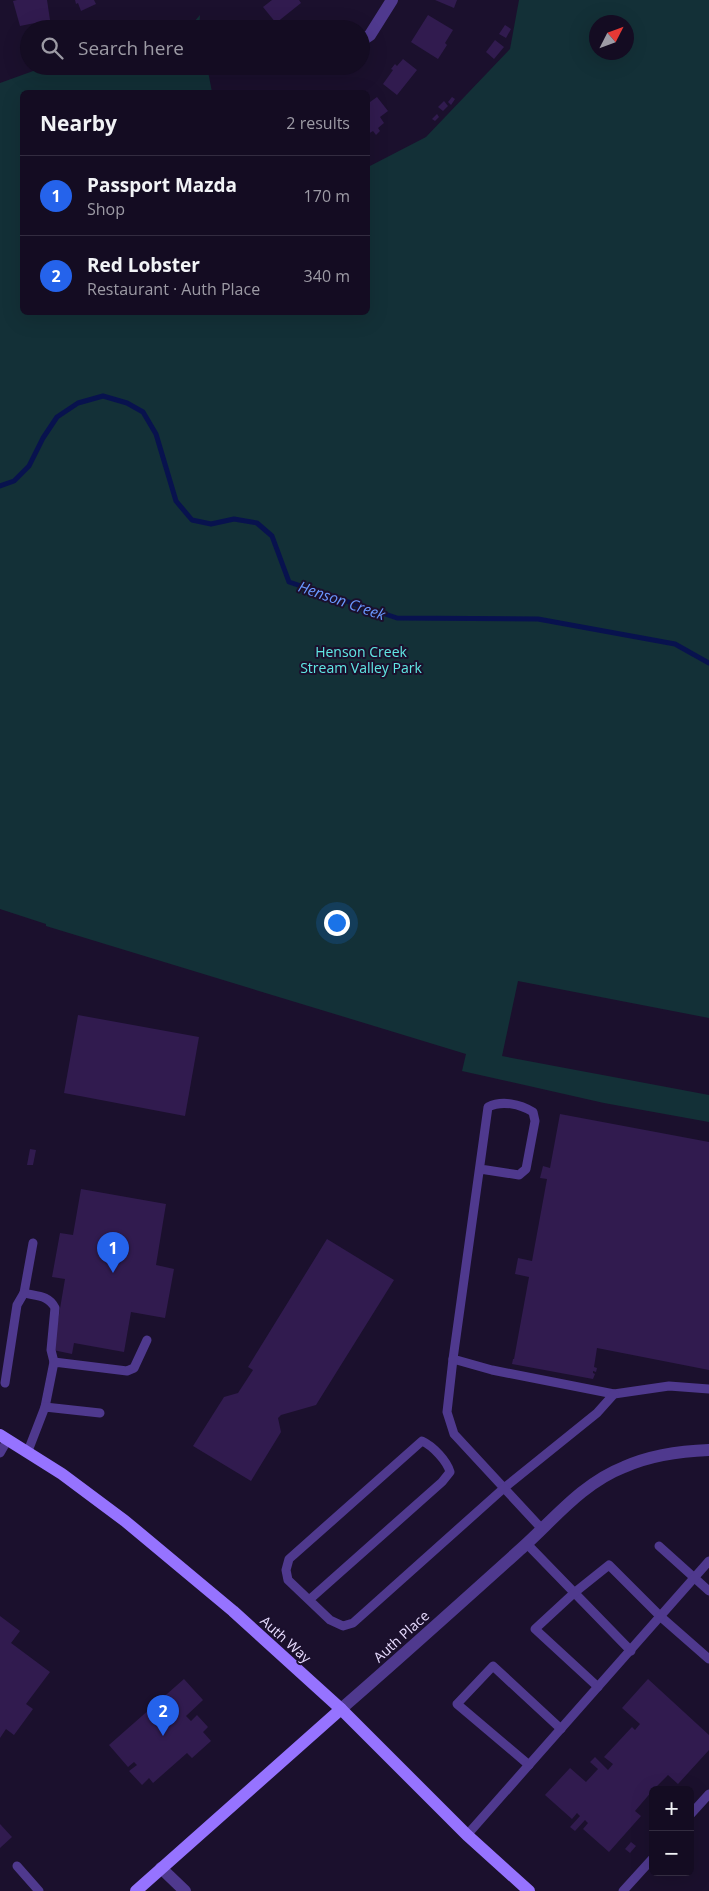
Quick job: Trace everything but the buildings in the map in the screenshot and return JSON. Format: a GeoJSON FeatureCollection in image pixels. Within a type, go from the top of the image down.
{"type":"FeatureCollection","features":[{"type":"Feature","properties":{"kind":"street"},"geometry":{"type":"LineString","coordinates":[[370,35],[392,0]]}},
{"type":"Feature","properties":{"kind":"street","name":"Auth Way"},"geometry":{"type":"LineString","coordinates":[[4,1437],[62,1474],[125,1521],[233,1611],[341,1709],[467,1835],[530,1891]]}},
{"type":"Feature","properties":{"kind":"street","name":"Auth Place"},"geometry":{"type":"LineString","coordinates":[[136,1891],[526,1544],[573,1499],[595,1482],[624,1466],[680,1451],[709,1450]]}},
{"type":"Feature","properties":{"kind":"street"},"geometry":{"type":"LineString","coordinates":[[161,1868],[185,1891]]}},
{"type":"Feature","properties":{"kind":"lane"},"geometry":{"type":"LineString","coordinates":[[480,1170],[519,1175],[526,1169],[535,1121],[533,1112],[524,1106],[497,1102],[488,1107],[447,1412],[454,1434],[542,1529]]}},
{"type":"Feature","properties":{"kind":"lane"},"geometry":{"type":"LineString","coordinates":[[5,1383],[16,1305],[24,1293],[33,1243]]}},
{"type":"Feature","properties":{"kind":"lane"},"geometry":{"type":"LineString","coordinates":[[24,1293],[45,1297],[53,1303],[55,1308],[51,1350],[54,1362],[45,1407],[28,1451]]}},
{"type":"Feature","properties":{"kind":"lane"},"geometry":{"type":"LineString","coordinates":[[54,1362],[127,1370],[134,1368],[147,1340]]}},
{"type":"Feature","properties":{"kind":"lane"},"geometry":{"type":"LineString","coordinates":[[453,1360],[492,1370],[614,1394],[669,1386],[709,1389]]}},
{"type":"Feature","properties":{"kind":"lane"},"geometry":{"type":"LineString","coordinates":[[309,1600],[442,1482],[450,1472],[448,1466],[428,1444],[422,1441],[418,1443],[288,1559],[286,1570],[288,1580],[309,1600],[330,1620],[343,1626],[353,1623],[504,1488],[597,1413],[614,1394]]}},
{"type":"Feature","properties":{"kind":"lane"},"geometry":{"type":"LineString","coordinates":[[45,1407],[100,1414]]}},
{"type":"Feature","properties":{"kind":"lane"},"geometry":{"type":"LineString","coordinates":[[0,1453],[4,1437]]}},
{"type":"Feature","properties":{"kind":"lane"},"geometry":{"type":"LineString","coordinates":[[526,1544],[631,1651]]}},
{"type":"Feature","properties":{"kind":"lane"},"geometry":{"type":"LineString","coordinates":[[659,1546],[709,1591]]}},
{"type":"Feature","properties":{"kind":"lane"},"geometry":{"type":"LineString","coordinates":[[467,1835],[631,1651],[709,1560]]}},
{"type":"Feature","properties":{"kind":"lane"},"geometry":{"type":"LineString","coordinates":[[598,1688],[535,1629],[608,1565],[709,1659]]}},
{"type":"Feature","properties":{"kind":"lane"},"geometry":{"type":"LineString","coordinates":[[529,1765],[456,1704],[493,1666],[562,1729]]}},
{"type":"Feature","properties":{"kind":"lane"},"geometry":{"type":"LineString","coordinates":[[694,1811],[709,1794]]}},
{"type":"Feature","properties":{"kind":"lane"},"geometry":{"type":"LineString","coordinates":[[624,1891],[649,1863]]}},
{"type":"Feature","properties":{"kind":"lane"},"geometry":{"type":"LineString","coordinates":[[16,1866],[39,1891]]}},
{"type":"Feature","properties":{"kind":"green space","name":"Henson Creek Stream Valley Park"},"geometry":{"type":"Polygon","coordinates":[[[519,0],[709,0],[709,1018],[518,981],[502,1056],[709,1095],[709,1122],[604,1103],[462,1071],[466,1054],[46,926],[46,924],[0,909],[0,83],[22,75],[209,75],[212,90],[20,90],[20,315],[370,315],[370,166],[426,137],[510,49],[519,0]]]}},
{"type":"Feature","properties":{"kind":"waterway","name":"Henson Creek"},"geometry":{"type":"LineString","coordinates":[[0,486],[14,481],[29,466],[43,438],[57,417],[78,403],[103,396],[127,403],[143,412],[156,434],[176,501],[192,520],[211,524],[234,519],[257,523],[272,536],[289,582],[397,618],[538,619],[675,644],[709,663]]}},
{"type":"Feature","properties":{"kind":"place","name":"Passport Mazda"},"geometry":{"type":"Point","coordinates":[113,1273]}},
{"type":"Feature","properties":{"kind":"place","name":"Red Lobster"},"geometry":{"type":"Point","coordinates":[163,1736]}}]}
